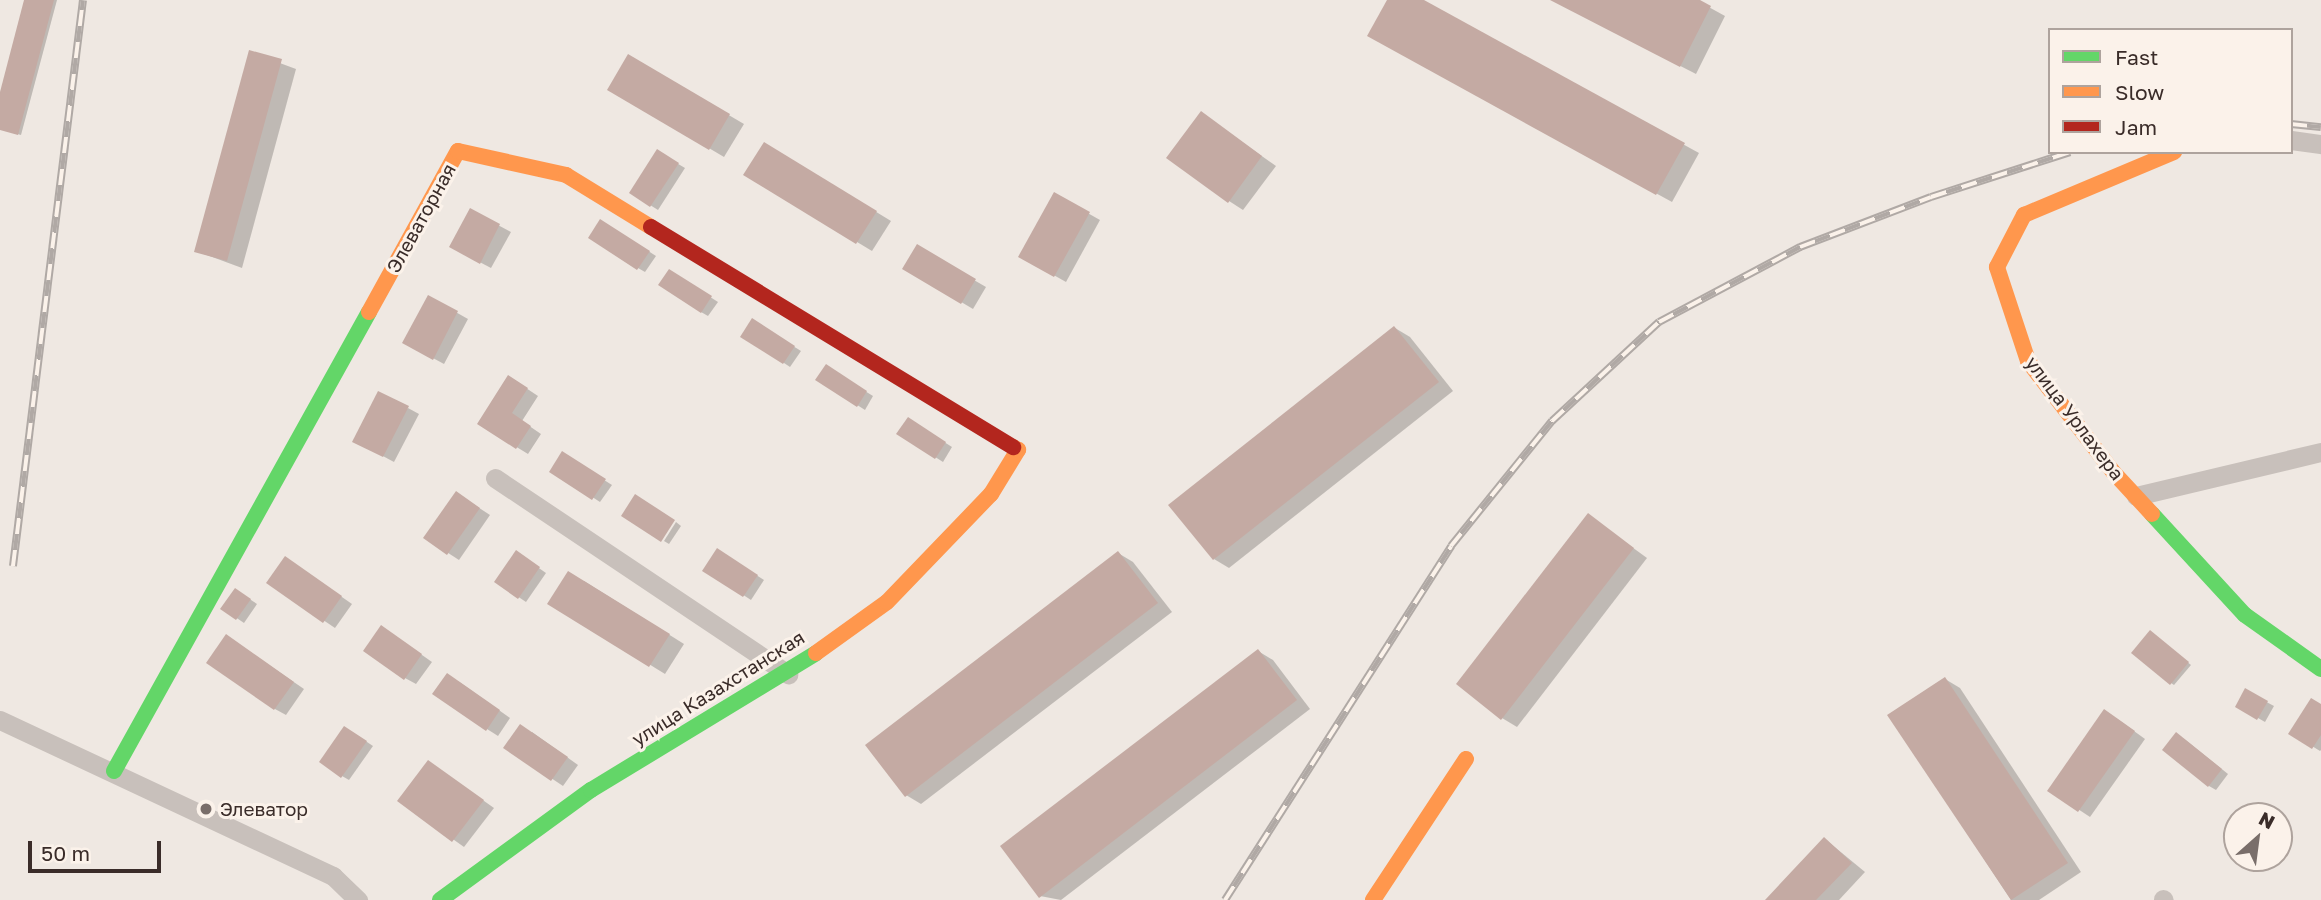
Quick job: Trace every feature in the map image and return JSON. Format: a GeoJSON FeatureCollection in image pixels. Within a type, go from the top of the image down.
{"type":"FeatureCollection","features":[{"type":"Feature","properties":{"kind":"street"},"geometry":{"type":"LineString","coordinates":[[2293,140],[2321,144]]}},
{"type":"Feature","properties":{"kind":"street","name":"Элеваторная"},"geometry":{"type":"LineString","coordinates":[[114,771],[458,151],[566,175],[1018,450]]}},
{"type":"Feature","properties":{"kind":"street","name":"улица Урлахера"},"geometry":{"type":"LineString","coordinates":[[2169,154],[2024,215],[1997,267],[2028,360],[2136,496],[2245,614],[2321,669]]}},
{"type":"Feature","properties":{"kind":"street","name":"улица Казахстанская"},"geometry":{"type":"LineString","coordinates":[[440,900],[591,790],[788,674],[887,602],[991,494],[1018,450]]}},
{"type":"Feature","properties":{"kind":"street"},"geometry":{"type":"LineString","coordinates":[[2136,496],[2321,452]]}},
{"type":"Feature","properties":{"kind":"street"},"geometry":{"type":"LineString","coordinates":[[495,478],[788,674]]}},
{"type":"Feature","properties":{"kind":"street"},"geometry":{"type":"LineString","coordinates":[[0,720],[114,771],[333,876],[358,900]]}},
{"type":"Feature","properties":{"kind":"street"},"geometry":{"type":"LineString","coordinates":[[1373,900],[1466,759]]}},
{"type":"Feature","properties":{"kind":"building"},"geometry":{"type":"Polygon","coordinates":[[[24,0],[54,0],[18,135],[0,130],[0,92],[24,0]]]}},
{"type":"Feature","properties":{"kind":"building"},"geometry":{"type":"Polygon","coordinates":[[[1387,0],[1424,0],[1685,143],[1656,195],[1367,36],[1387,0]]]}},
{"type":"Feature","properties":{"kind":"building"},"geometry":{"type":"Polygon","coordinates":[[[1550,0],[1700,0],[1711,6],[1680,67],[1550,0]]]}},
{"type":"Feature","properties":{"kind":"building"},"geometry":{"type":"Polygon","coordinates":[[[249,50],[282,59],[227,261],[194,252],[249,50]]]}},
{"type":"Feature","properties":{"kind":"building"},"geometry":{"type":"Polygon","coordinates":[[[628,54],[730,114],[709,150],[607,90],[628,54]]]}},
{"type":"Feature","properties":{"kind":"building"},"geometry":{"type":"Polygon","coordinates":[[[1201,111],[1262,156],[1228,203],[1166,158],[1201,111]]]}},
{"type":"Feature","properties":{"kind":"building"},"geometry":{"type":"Polygon","coordinates":[[[764,142],[877,211],[856,244],[743,175],[764,142]]]}},
{"type":"Feature","properties":{"kind":"building"},"geometry":{"type":"Polygon","coordinates":[[[657,149],[679,163],[650,207],[629,193],[657,149]]]}},
{"type":"Feature","properties":{"kind":"building"},"geometry":{"type":"Polygon","coordinates":[[[1054,192],[1090,212],[1054,277],[1018,257],[1054,192]]]}},
{"type":"Feature","properties":{"kind":"building"},"geometry":{"type":"Polygon","coordinates":[[[470,208],[500,224],[480,264],[449,247],[470,208]]]}},
{"type":"Feature","properties":{"kind":"building"},"geometry":{"type":"Polygon","coordinates":[[[600,219],[650,251],[637,270],[588,238],[600,219]]]}},
{"type":"Feature","properties":{"kind":"building"},"geometry":{"type":"Polygon","coordinates":[[[917,244],[976,279],[961,304],[902,269],[917,244]]]}},
{"type":"Feature","properties":{"kind":"building"},"geometry":{"type":"Polygon","coordinates":[[[669,269],[712,296],[701,313],[658,285],[669,269]]]}},
{"type":"Feature","properties":{"kind":"building"},"geometry":{"type":"Polygon","coordinates":[[[428,295],[458,311],[433,360],[402,343],[428,295]]]}},
{"type":"Feature","properties":{"kind":"building"},"geometry":{"type":"Polygon","coordinates":[[[752,318],[795,346],[783,364],[740,337],[752,318]]]}},
{"type":"Feature","properties":{"kind":"building"},"geometry":{"type":"Polygon","coordinates":[[[1394,326],[1439,382],[1213,560],[1168,505],[1394,326]]]}},
{"type":"Feature","properties":{"kind":"building"},"geometry":{"type":"Polygon","coordinates":[[[826,364],[867,391],[857,407],[815,380],[826,364]]]}},
{"type":"Feature","properties":{"kind":"building"},"geometry":{"type":"Polygon","coordinates":[[[508,375],[528,388],[512,413],[531,426],[516,449],[477,424],[508,375]]]}},
{"type":"Feature","properties":{"kind":"building"},"geometry":{"type":"Polygon","coordinates":[[[378,391],[409,406],[383,457],[352,442],[378,391]]]}},
{"type":"Feature","properties":{"kind":"building"},"geometry":{"type":"Polygon","coordinates":[[[908,417],[946,442],[935,459],[896,434],[908,417]]]}},
{"type":"Feature","properties":{"kind":"building"},"geometry":{"type":"Polygon","coordinates":[[[562,451],[606,479],[592,500],[549,472],[562,451]]]}},
{"type":"Feature","properties":{"kind":"building"},"geometry":{"type":"Polygon","coordinates":[[[456,491],[480,508],[447,555],[423,538],[456,491]]]}},
{"type":"Feature","properties":{"kind":"building"},"geometry":{"type":"Polygon","coordinates":[[[635,494],[675,520],[661,542],[621,516],[635,494]]]}},
{"type":"Feature","properties":{"kind":"building"},"geometry":{"type":"Polygon","coordinates":[[[1588,513],[1634,548],[1501,720],[1456,684],[1588,513]]]}},
{"type":"Feature","properties":{"kind":"building"},"geometry":{"type":"Polygon","coordinates":[[[717,548],[758,575],[743,597],[702,571],[717,548]]]}},
{"type":"Feature","properties":{"kind":"building"},"geometry":{"type":"Polygon","coordinates":[[[516,550],[540,567],[518,599],[494,582],[516,550]]]}},
{"type":"Feature","properties":{"kind":"building"},"geometry":{"type":"Polygon","coordinates":[[[1118,551],[1158,603],[905,797],[865,745],[1118,551]]]}},
{"type":"Feature","properties":{"kind":"building"},"geometry":{"type":"Polygon","coordinates":[[[285,556],[342,596],[323,623],[266,583],[285,556]]]}},
{"type":"Feature","properties":{"kind":"building"},"geometry":{"type":"Polygon","coordinates":[[[568,571],[670,634],[649,667],[547,604],[568,571]]]}},
{"type":"Feature","properties":{"kind":"building"},"geometry":{"type":"Polygon","coordinates":[[[235,588],[251,599],[236,620],[220,609],[235,588]]]}},
{"type":"Feature","properties":{"kind":"building"},"geometry":{"type":"Polygon","coordinates":[[[381,625],[422,654],[404,680],[363,651],[381,625]]]}},
{"type":"Feature","properties":{"kind":"building"},"geometry":{"type":"Polygon","coordinates":[[[2150,630],[2189,662],[2170,685],[2131,653],[2150,630]]]}},
{"type":"Feature","properties":{"kind":"building"},"geometry":{"type":"Polygon","coordinates":[[[226,634],[294,682],[274,710],[206,663],[226,634]]]}},
{"type":"Feature","properties":{"kind":"building"},"geometry":{"type":"Polygon","coordinates":[[[1258,649],[1297,700],[1039,898],[1000,846],[1258,649]]]}},
{"type":"Feature","properties":{"kind":"building"},"geometry":{"type":"Polygon","coordinates":[[[447,673],[500,710],[486,731],[432,694],[447,673]]]}},
{"type":"Feature","properties":{"kind":"building"},"geometry":{"type":"Polygon","coordinates":[[[1945,677],[2068,863],[2011,900],[1887,715],[1945,677]]]}},
{"type":"Feature","properties":{"kind":"building"},"geometry":{"type":"Polygon","coordinates":[[[2245,688],[2268,701],[2257,720],[2235,707],[2245,688]]]}},
{"type":"Feature","properties":{"kind":"building"},"geometry":{"type":"Polygon","coordinates":[[[2311,698],[2321,704],[2321,735],[2312,749],[2288,734],[2311,698]]]}},
{"type":"Feature","properties":{"kind":"building"},"geometry":{"type":"Polygon","coordinates":[[[2104,709],[2135,731],[2078,812],[2047,791],[2104,709]]]}},
{"type":"Feature","properties":{"kind":"building"},"geometry":{"type":"Polygon","coordinates":[[[520,724],[568,757],[551,781],[503,748],[520,724]]]}},
{"type":"Feature","properties":{"kind":"building"},"geometry":{"type":"Polygon","coordinates":[[[344,726],[367,741],[341,778],[319,762],[344,726]]]}},
{"type":"Feature","properties":{"kind":"building"},"geometry":{"type":"Polygon","coordinates":[[[2176,732],[2222,769],[2208,787],[2162,750],[2176,732]]]}},
{"type":"Feature","properties":{"kind":"building"},"geometry":{"type":"Polygon","coordinates":[[[428,760],[484,800],[452,842],[397,801],[428,760]]]}},
{"type":"Feature","properties":{"kind":"building"},"geometry":{"type":"Polygon","coordinates":[[[1824,837],[1852,863],[1816,900],[1765,900],[1824,837]]]}},
{"type":"Feature","properties":{"kind":"railway"},"geometry":{"type":"LineString","coordinates":[[13,566],[83,0]]}},
{"type":"Feature","properties":{"kind":"railway"},"geometry":{"type":"LineString","coordinates":[[2293,124],[2321,127]]}},
{"type":"Feature","properties":{"kind":"railway"},"geometry":{"type":"LineString","coordinates":[[1225,900],[1451,546],[1552,421],[1659,322],[1800,247],[1931,197],[2064,154]]}},
{"type":"Feature","properties":{"kind":"traffic: fast"},"geometry":{"type":"LineString","coordinates":[[114,771],[369,312]]}},
{"type":"Feature","properties":{"kind":"traffic: fast"},"geometry":{"type":"LineString","coordinates":[[2152,514],[2245,615],[2321,669]]}},
{"type":"Feature","properties":{"kind":"traffic: fast"},"geometry":{"type":"LineString","coordinates":[[440,900],[591,790],[816,653]]}},
{"type":"Feature","properties":{"kind":"traffic: slow"},"geometry":{"type":"LineString","coordinates":[[369,312],[458,151],[566,175],[651,227]]}},
{"type":"Feature","properties":{"kind":"traffic: slow"},"geometry":{"type":"LineString","coordinates":[[2152,514],[2114,473],[2028,361],[1997,267],[2024,215],[2169,154]]}},
{"type":"Feature","properties":{"kind":"traffic: slow"},"geometry":{"type":"LineString","coordinates":[[816,653],[887,602],[991,494],[1018,450],[1013,447]]}},
{"type":"Feature","properties":{"kind":"traffic: slow"},"geometry":{"type":"LineString","coordinates":[[1373,900],[1466,759]]}},
{"type":"Feature","properties":{"kind":"traffic: jam"},"geometry":{"type":"LineString","coordinates":[[651,227],[1013,447]]}},
{"type":"Feature","properties":{"kind":"place","name":"Элеватор"},"geometry":{"type":"Point","coordinates":[206,809]}}]}
